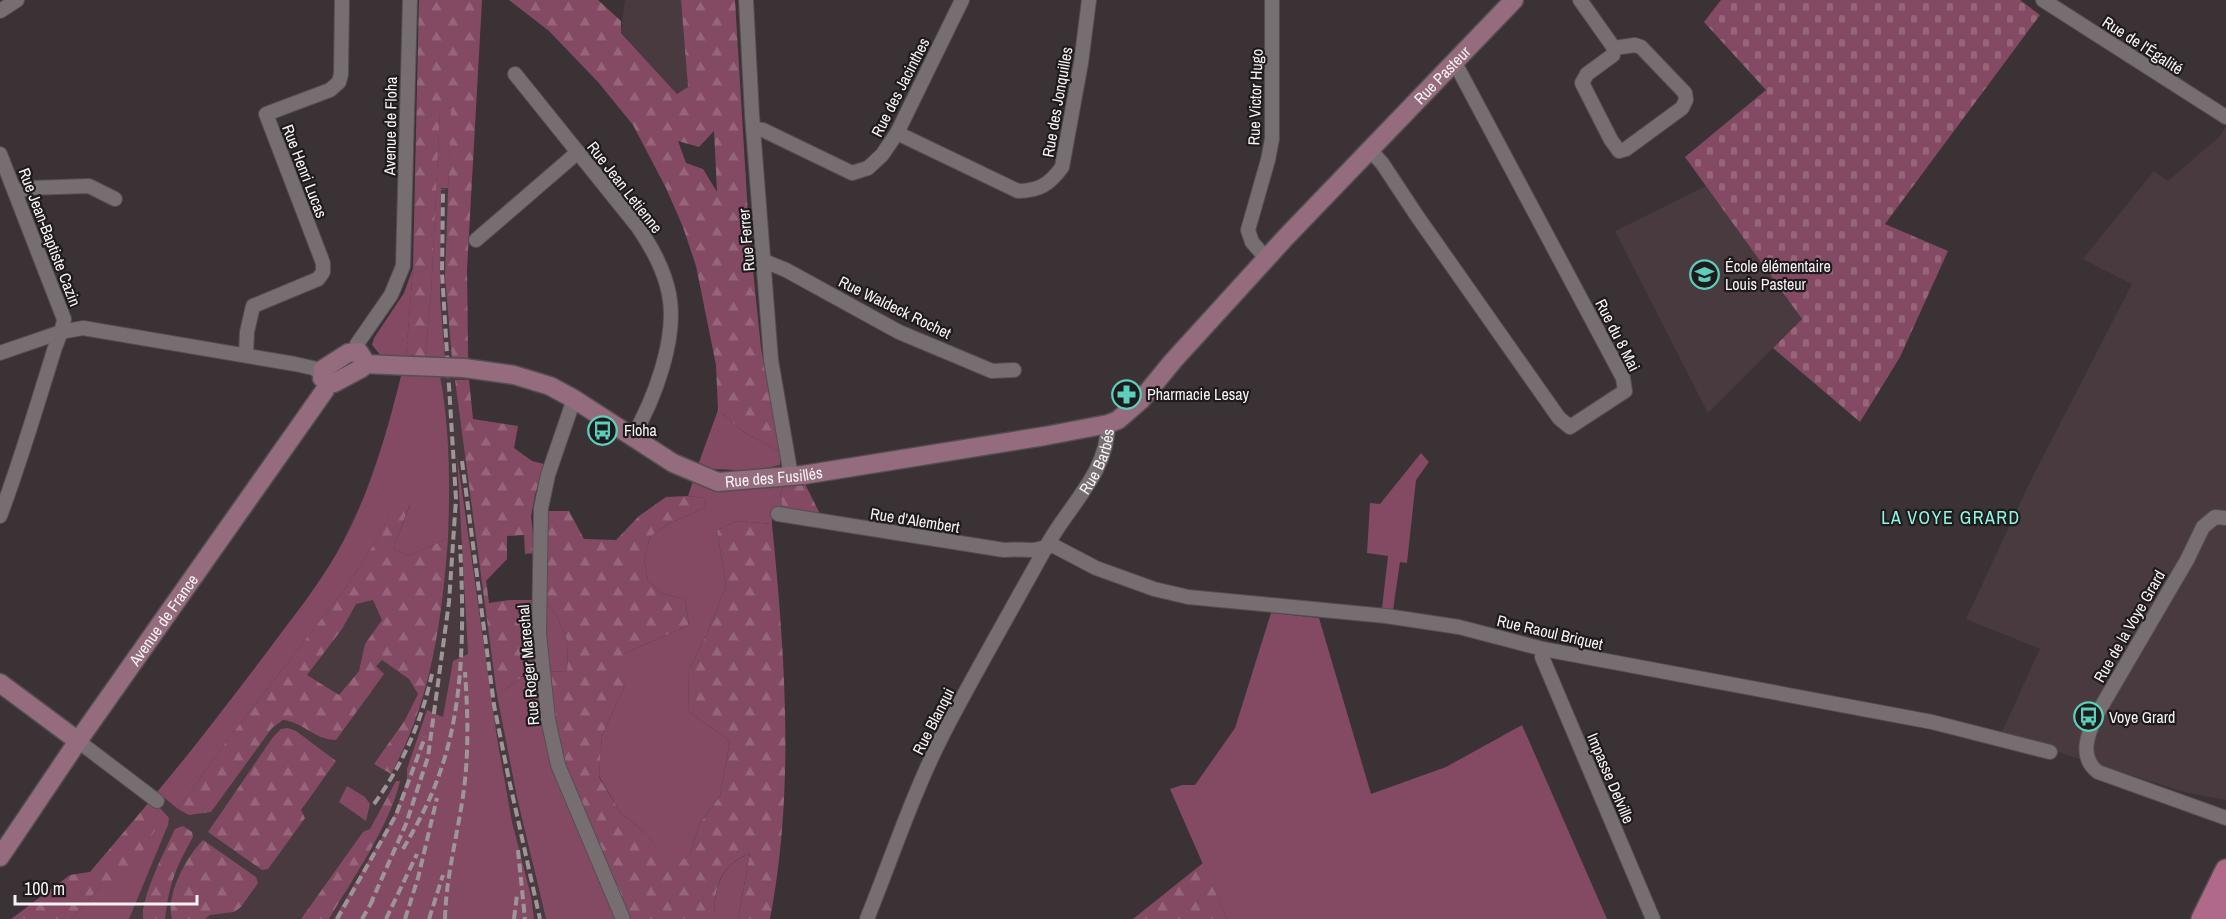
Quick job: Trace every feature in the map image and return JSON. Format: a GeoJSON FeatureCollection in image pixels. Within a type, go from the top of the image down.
{"type":"FeatureCollection","features":[{"type":"Feature","properties":{"kind":"main road"},"geometry":{"type":"LineString","coordinates":[[2202,919],[2226,870]]}},
{"type":"Feature","properties":{"kind":"main road"},"geometry":{"type":"LineString","coordinates":[[2219,919],[2226,904]]}},
{"type":"Feature","properties":{"kind":"street"},"geometry":{"type":"LineString","coordinates":[[0,11],[17,0]]}},
{"type":"Feature","properties":{"kind":"street","name":"Rue Henri Lucas"},"geometry":{"type":"LineString","coordinates":[[246,355],[247,332],[253,306],[318,279],[323,272],[323,263],[266,114],[330,90],[339,82],[342,0]]}},
{"type":"Feature","properties":{"kind":"street","name":"Avenue de Floha"},"geometry":{"type":"LineString","coordinates":[[360,358],[357,344],[396,286],[403,266],[410,0]]}},
{"type":"Feature","properties":{"kind":"street","name":"Rue Ferrer"},"geometry":{"type":"LineString","coordinates":[[746,0],[753,129],[781,477]]}},
{"type":"Feature","properties":{"kind":"street","name":"Rue des Jacinthes"},"geometry":{"type":"LineString","coordinates":[[753,129],[763,130],[852,173],[868,168],[882,155],[897,134],[962,0]]}},
{"type":"Feature","properties":{"kind":"street","name":"Rue des Jonquilles"},"geometry":{"type":"LineString","coordinates":[[897,134],[1010,188],[1029,191],[1043,187],[1053,180],[1062,167],[1081,63],[1089,0]]}},
{"type":"Feature","properties":{"kind":"street","name":"Rue Victor Hugo"},"geometry":{"type":"LineString","coordinates":[[1266,258],[1252,242],[1248,230],[1272,139],[1272,0]]}},
{"type":"Feature","properties":{"kind":"street","name":"Rue Pasteur"},"geometry":{"type":"LineString","coordinates":[[1266,258],[1514,0]]}},
{"type":"Feature","properties":{"kind":"street"},"geometry":{"type":"LineString","coordinates":[[1580,0],[1614,48],[1613,55],[1587,74],[1582,83],[1619,151],[1626,149],[1682,108],[1686,100],[1685,93],[1641,47],[1635,45],[1614,48]]}},
{"type":"Feature","properties":{"kind":"street","name":"Rue de l'Égalité"},"geometry":{"type":"LineString","coordinates":[[2043,0],[2226,117]]}},
{"type":"Feature","properties":{"kind":"street","name":"Rue du 8 Mai"},"geometry":{"type":"LineString","coordinates":[[1369,149],[1382,163],[1559,418],[1570,427],[1625,391],[1623,378],[1454,61]]}},
{"type":"Feature","properties":{"kind":"street","name":"Rue Jean Letienne"},"geometry":{"type":"LineString","coordinates":[[514,74],[638,227],[653,250],[669,295],[669,336],[663,363],[643,417],[632,438]]}},
{"type":"Feature","properties":{"kind":"street"},"geometry":{"type":"LineString","coordinates":[[476,240],[578,152]]}},
{"type":"Feature","properties":{"kind":"street","name":"Rue Jean-Baptiste Cazin"},"geometry":{"type":"LineString","coordinates":[[0,154],[64,319],[61,332]]}},
{"type":"Feature","properties":{"kind":"street"},"geometry":{"type":"LineString","coordinates":[[15,192],[28,188],[89,186],[115,199]]}},
{"type":"Feature","properties":{"kind":"street","name":"Rue Barbés"},"geometry":{"type":"LineString","coordinates":[[1047,546],[1102,462],[1108,440],[1108,424],[1118,420],[1141,400],[1266,258]]}},
{"type":"Feature","properties":{"kind":"street","name":"Rue Waldeck Rochet"},"geometry":{"type":"LineString","coordinates":[[764,261],[786,270],[899,332],[992,371],[1014,370]]}},
{"type":"Feature","properties":{"kind":"street"},"geometry":{"type":"LineString","coordinates":[[0,353],[61,332],[83,328],[313,368],[334,383],[362,368],[360,358]]}},
{"type":"Feature","properties":{"kind":"street"},"geometry":{"type":"LineString","coordinates":[[0,516],[61,332]]}},
{"type":"Feature","properties":{"kind":"street","name":"Rue des Fusillés"},"geometry":{"type":"LineString","coordinates":[[360,358],[412,366],[464,368],[529,378],[574,399],[673,463],[718,482],[781,477],[1108,424]]}},
{"type":"Feature","properties":{"kind":"street","name":"Avenue de France"},"geometry":{"type":"LineString","coordinates":[[0,857],[78,741],[325,390],[324,378]]}},
{"type":"Feature","properties":{"kind":"street","name":"Rue Roger Marechal"},"geometry":{"type":"LineString","coordinates":[[574,399],[548,475],[541,508],[539,634],[548,719],[558,765],[623,919]]}},
{"type":"Feature","properties":{"kind":"street","name":"Rue d'Alembert"},"geometry":{"type":"LineString","coordinates":[[778,514],[1004,550],[1036,550],[1047,546]]}},
{"type":"Feature","properties":{"kind":"street","name":"Rue de la Voye Grard"},"geometry":{"type":"LineString","coordinates":[[2226,518],[2215,517],[2203,527],[2187,560],[2097,714],[2086,744],[2086,754],[2091,767],[2098,772],[2226,818]]}},
{"type":"Feature","properties":{"kind":"street","name":"Rue Raoul Briquet"},"geometry":{"type":"LineString","coordinates":[[1047,546],[1054,546],[1096,568],[1154,589],[1188,597],[1386,616],[1459,627],[1543,649],[1932,722],[2050,752]]}},
{"type":"Feature","properties":{"kind":"street","name":"Rue Blanqui"},"geometry":{"type":"LineString","coordinates":[[867,919],[921,781],[943,735],[1047,546]]}},
{"type":"Feature","properties":{"kind":"street","name":"Impasse Delville"},"geometry":{"type":"LineString","coordinates":[[1543,649],[1542,657],[1553,686],[1653,919]]}},
{"type":"Feature","properties":{"kind":"street"},"geometry":{"type":"LineString","coordinates":[[0,683],[158,801]]}},
{"type":"Feature","properties":{"kind":"shaded area"},"geometry":{"type":"Polygon","coordinates":[[[419,0],[482,0],[467,269],[469,380],[489,603],[527,816],[533,866],[546,919],[11,919],[70,875],[90,872],[195,748],[311,593],[338,551],[364,496],[389,425],[406,358],[413,268],[419,0]]]}},
{"type":"Feature","properties":{"kind":"shaded area"},"geometry":{"type":"Polygon","coordinates":[[[625,0],[681,0],[688,88],[677,94],[621,32],[625,0]]]}},
{"type":"Feature","properties":{"kind":"shaded area"},"geometry":{"type":"Polygon","coordinates":[[[2226,127],[2226,800],[2184,792],[2001,734],[2040,649],[1966,619],[2032,478],[2132,284],[2083,259],[2154,171],[2168,181],[2219,137],[2226,127]]]}},
{"type":"Feature","properties":{"kind":"shaded area","name":"École élémentaire Louis Pasteur"},"geometry":{"type":"Polygon","coordinates":[[[1706,186],[1802,319],[1708,413],[1615,231],[1706,186]]]}},
{"type":"Feature","properties":{"kind":"green space"},"geometry":{"type":"Polygon","coordinates":[[[419,0],[482,0],[467,269],[468,359],[452,359],[445,276],[451,107],[440,113],[431,294],[425,359],[406,358],[413,268],[419,0]]]}},
{"type":"Feature","properties":{"kind":"green space"},"geometry":{"type":"Polygon","coordinates":[[[509,0],[598,0],[621,21],[621,33],[677,94],[688,87],[681,0],[735,0],[749,231],[761,348],[780,452],[744,432],[718,410],[716,365],[696,266],[683,227],[666,188],[633,125],[598,82],[549,31],[509,0]],[[714,131],[699,147],[678,141],[686,163],[703,169],[717,192],[714,131]]]}},
{"type":"Feature","properties":{"kind":"green space"},"geometry":{"type":"Polygon","coordinates":[[[1721,0],[2020,0],[2040,15],[1885,224],[1948,251],[1900,357],[1860,422],[1773,348],[1802,319],[1685,157],[1766,90],[1704,22],[1721,0]]]}},
{"type":"Feature","properties":{"kind":"green space"},"geometry":{"type":"Polygon","coordinates":[[[452,107],[448,188],[441,188],[440,297],[445,360],[425,359],[431,294],[440,112],[452,107]]]}},
{"type":"Feature","properties":{"kind":"green space"},"geometry":{"type":"Polygon","coordinates":[[[413,268],[406,358],[382,357],[372,345],[374,338],[404,293],[413,268]]]}},
{"type":"Feature","properties":{"kind":"green space"},"geometry":{"type":"Polygon","coordinates":[[[401,376],[440,376],[446,416],[448,538],[409,556],[393,549],[410,505],[400,493],[378,538],[347,586],[232,734],[178,809],[157,792],[267,652],[330,564],[368,488],[383,444],[401,376]]]}},
{"type":"Feature","properties":{"kind":"green space"},"geometry":{"type":"Polygon","coordinates":[[[455,380],[469,380],[473,419],[518,426],[514,448],[532,461],[544,464],[531,517],[535,553],[525,554],[524,535],[507,536],[507,559],[486,581],[489,603],[534,600],[537,666],[497,695],[455,380]]]}},
{"type":"Feature","properties":{"kind":"green space"},"geometry":{"type":"Polygon","coordinates":[[[718,410],[744,432],[780,452],[780,465],[759,470],[760,488],[784,485],[780,493],[783,509],[772,512],[772,524],[737,521],[717,530],[726,586],[689,670],[688,711],[730,741],[720,796],[699,825],[689,856],[672,866],[647,835],[620,812],[599,776],[602,736],[625,685],[625,653],[689,625],[685,599],[662,594],[648,581],[644,559],[650,537],[668,524],[706,507],[705,498],[688,496],[693,481],[729,489],[740,489],[738,470],[712,469],[698,465],[718,410]]]}},
{"type":"Feature","properties":{"kind":"green space"},"geometry":{"type":"Polygon","coordinates":[[[1421,453],[1429,462],[1416,480],[1407,563],[1400,562],[1393,610],[1382,608],[1388,556],[1367,553],[1370,503],[1380,504],[1421,453]]]}},
{"type":"Feature","properties":{"kind":"green space"},"geometry":{"type":"Polygon","coordinates":[[[457,456],[497,738],[512,822],[531,896],[534,919],[334,919],[392,820],[407,781],[407,769],[427,710],[443,717],[453,661],[468,654],[457,456]]]}},
{"type":"Feature","properties":{"kind":"green space"},"geometry":{"type":"Polygon","coordinates":[[[804,482],[821,516],[783,509],[780,493],[784,485],[804,482]]]}},
{"type":"Feature","properties":{"kind":"green space"},"geometry":{"type":"Polygon","coordinates":[[[400,492],[410,504],[393,549],[409,556],[448,538],[438,630],[425,689],[405,746],[391,774],[374,764],[405,720],[418,694],[409,679],[382,660],[376,666],[384,674],[336,740],[322,737],[297,724],[283,720],[272,728],[211,812],[189,815],[178,809],[232,734],[347,586],[378,538],[400,492]],[[373,600],[356,604],[342,629],[307,675],[339,695],[359,671],[365,644],[382,620],[373,600]]]}},
{"type":"Feature","properties":{"kind":"green space"},"geometry":{"type":"Polygon","coordinates":[[[666,497],[705,498],[706,507],[668,524],[650,537],[644,559],[648,581],[662,594],[685,599],[689,625],[625,653],[625,685],[602,736],[599,777],[620,812],[647,835],[672,865],[689,856],[699,825],[720,796],[730,741],[688,711],[689,670],[726,586],[717,530],[737,521],[772,524],[784,672],[785,771],[783,821],[770,919],[738,919],[750,853],[731,864],[720,879],[714,919],[628,919],[561,756],[547,671],[567,672],[568,643],[557,616],[543,598],[544,511],[569,511],[584,539],[616,540],[639,516],[666,497]]]}},
{"type":"Feature","properties":{"kind":"green space"},"geometry":{"type":"Polygon","coordinates":[[[543,598],[557,616],[568,643],[567,672],[547,671],[543,598]]]}},
{"type":"Feature","properties":{"kind":"green space"},"geometry":{"type":"Polygon","coordinates":[[[1271,613],[1319,618],[1371,794],[1446,767],[1522,725],[1607,919],[1227,919],[1170,789],[1182,785],[1195,785],[1235,728],[1271,613]]]}},
{"type":"Feature","properties":{"kind":"green space"},"geometry":{"type":"Polygon","coordinates":[[[537,666],[552,768],[617,919],[546,919],[517,797],[497,695],[537,666]]]}},
{"type":"Feature","properties":{"kind":"green space"},"geometry":{"type":"Polygon","coordinates":[[[288,728],[296,731],[336,761],[301,810],[305,818],[268,869],[262,870],[208,832],[273,737],[281,729],[288,728]]]}},
{"type":"Feature","properties":{"kind":"green space"},"geometry":{"type":"Polygon","coordinates":[[[396,781],[400,781],[388,816],[329,919],[301,919],[363,832],[370,829],[396,781]]]}},
{"type":"Feature","properties":{"kind":"green space"},"geometry":{"type":"Polygon","coordinates":[[[347,786],[365,797],[370,804],[366,821],[339,802],[347,786]]]}},
{"type":"Feature","properties":{"kind":"green space"},"geometry":{"type":"Polygon","coordinates":[[[150,801],[161,809],[152,821],[155,830],[122,885],[99,888],[71,919],[11,919],[70,875],[90,872],[150,801]]]}},
{"type":"Feature","properties":{"kind":"green space"},"geometry":{"type":"Polygon","coordinates":[[[161,809],[169,818],[168,825],[129,919],[71,919],[99,888],[161,809]]]}},
{"type":"Feature","properties":{"kind":"green space"},"geometry":{"type":"Polygon","coordinates":[[[183,826],[192,832],[193,837],[174,876],[165,919],[143,919],[143,909],[154,874],[175,829],[183,826]]]}},
{"type":"Feature","properties":{"kind":"green space"},"geometry":{"type":"Polygon","coordinates":[[[203,840],[256,877],[258,883],[241,907],[234,912],[210,915],[205,919],[172,919],[172,899],[179,876],[190,856],[203,840]]]}},
{"type":"Feature","properties":{"kind":"green space"},"geometry":{"type":"Polygon","coordinates":[[[750,853],[738,919],[714,919],[718,887],[725,871],[731,864],[750,853]]]}},
{"type":"Feature","properties":{"kind":"green space"},"geometry":{"type":"Polygon","coordinates":[[[1203,863],[1227,919],[1133,919],[1203,863]]]}},
{"type":"Feature","properties":{"kind":"railway"},"geometry":{"type":"LineString","coordinates":[[370,905],[406,824],[428,757],[449,602],[456,499],[442,273],[443,189]]}},
{"type":"Feature","properties":{"kind":"railway"},"geometry":{"type":"LineString","coordinates":[[462,461],[494,705],[540,919]]}},
{"type":"Feature","properties":{"kind":"railway"},"geometry":{"type":"LineString","coordinates":[[403,849],[435,785],[448,748],[454,720],[461,662],[460,545]]}},
{"type":"Feature","properties":{"kind":"railway"},"geometry":{"type":"LineString","coordinates":[[445,919],[447,888],[466,765],[465,672]]}},
{"type":"Feature","properties":{"kind":"railway"},"geometry":{"type":"LineString","coordinates":[[374,804],[394,774],[410,742],[432,674]]}},
{"type":"Feature","properties":{"kind":"railway"},"geometry":{"type":"LineString","coordinates":[[337,919],[396,815],[425,737]]}},
{"type":"Feature","properties":{"kind":"railway"},"geometry":{"type":"LineString","coordinates":[[405,919],[418,878],[437,798]]}},
{"type":"Feature","properties":{"kind":"railway"},"geometry":{"type":"LineString","coordinates":[[518,850],[525,919]]}},
{"type":"Feature","properties":{"kind":"railway"},"geometry":{"type":"LineString","coordinates":[[386,919],[417,854]]}},
{"type":"Feature","properties":{"kind":"railway"},"geometry":{"type":"LineString","coordinates":[[429,919],[443,875]]}},
{"type":"Feature","properties":{"kind":"railway"},"geometry":{"type":"LineString","coordinates":[[514,919],[517,895]]}},
{"type":"Feature","properties":{"kind":"railway"},"geometry":{"type":"LineString","coordinates":[[362,919],[374,898]]}},
{"type":"Feature","properties":{"kind":"place","name":"École élémentaire Louis Pasteur"},"geometry":{"type":"Point","coordinates":[1704,275]}},
{"type":"Feature","properties":{"kind":"place","name":"Pharmacie Lesay"},"geometry":{"type":"Point","coordinates":[1126,394]}},
{"type":"Feature","properties":{"kind":"place","name":"Floha"},"geometry":{"type":"Point","coordinates":[603,430]}},
{"type":"Feature","properties":{"kind":"place","name":"Voye Grard"},"geometry":{"type":"Point","coordinates":[2088,717]}},
{"type":"Feature","properties":{"kind":"district","name":"LA VOYE GRARD"},"geometry":{"type":"Point","coordinates":[1951,517]}}]}
